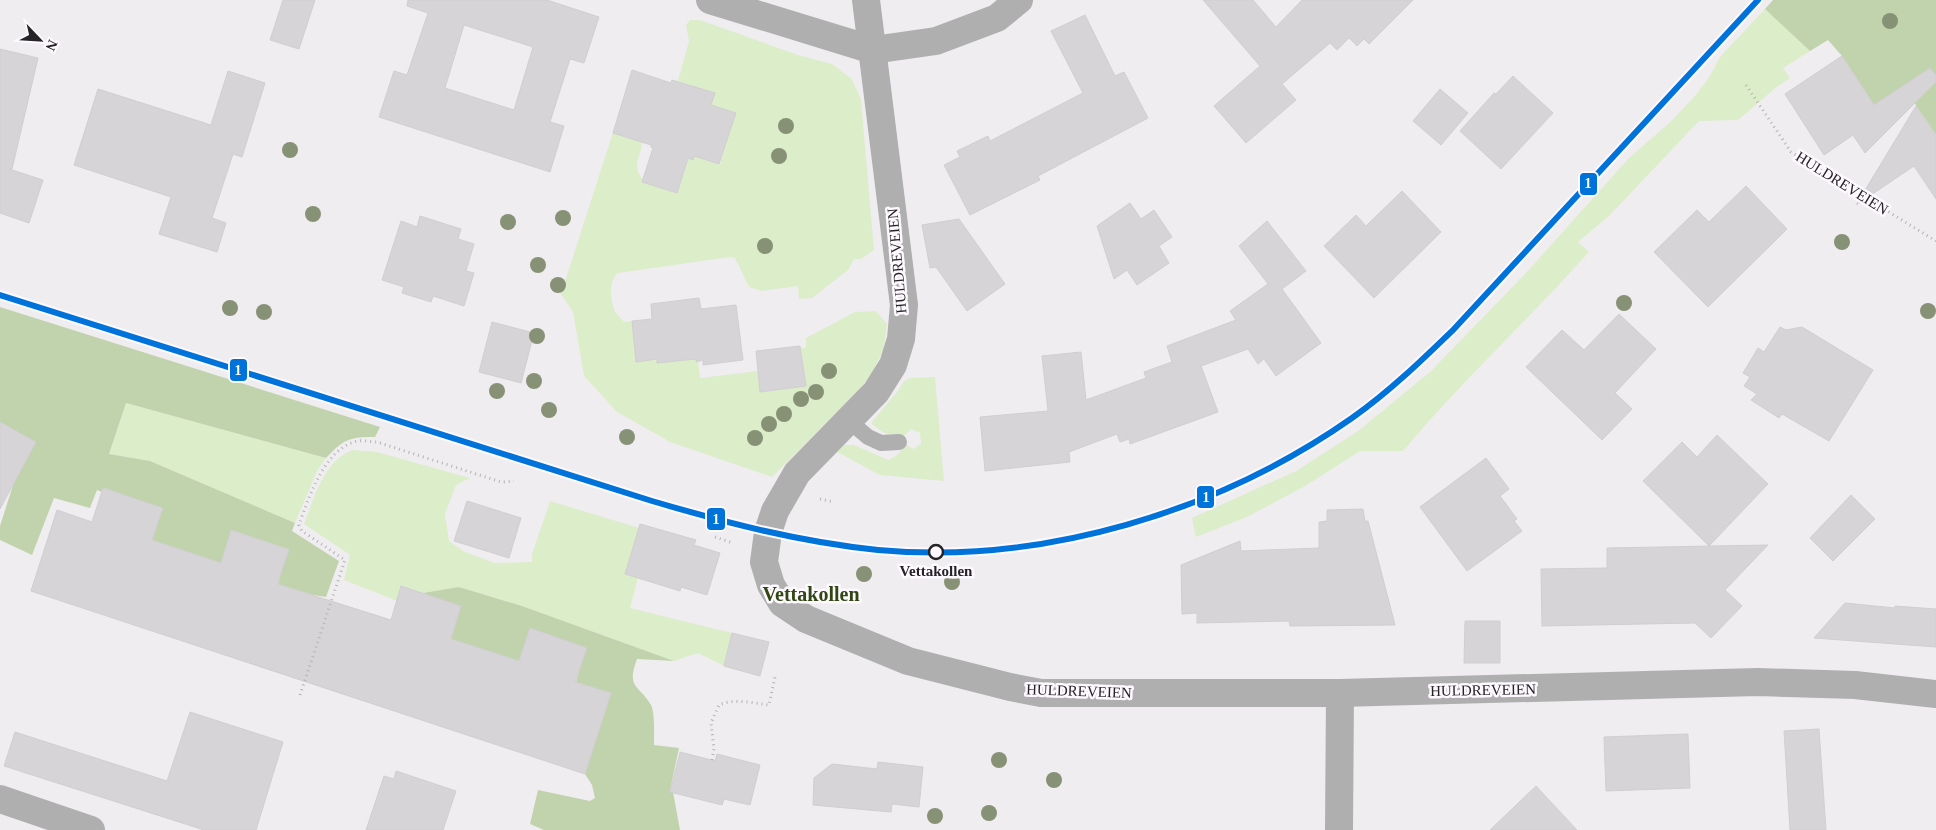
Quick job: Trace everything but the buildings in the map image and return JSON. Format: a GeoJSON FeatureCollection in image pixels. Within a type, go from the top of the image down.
{"type":"FeatureCollection","features":[{"type":"Feature","properties":{"kind":"street"},"geometry":{"type":"LineString","coordinates":[[710,0],[874,50],[936,41],[997,18],[1019,0]]}},
{"type":"Feature","properties":{"kind":"street","name":"HULDREVEIEN"},"geometry":{"type":"LineString","coordinates":[[866,0],[874,50],[904,305],[901,339],[893,365],[876,392],[797,473],[775,511],[768,532],[764,562],[771,585],[782,603],[806,619],[908,662],[1041,693],[1340,693],[1758,682],[1855,685],[1936,694]]}},
{"type":"Feature","properties":{"kind":"street"},"geometry":{"type":"LineString","coordinates":[[1339,830],[1340,693]]}},
{"type":"Feature","properties":{"kind":"street"},"geometry":{"type":"LineString","coordinates":[[0,799],[91,830]]}},
{"type":"Feature","properties":{"kind":"lane"},"geometry":{"type":"LineString","coordinates":[[848,420],[868,437],[882,443],[899,442]]}},
{"type":"Feature","properties":{"kind":"path","name":"HULDREVEIEN"},"geometry":{"type":"LineString","coordinates":[[1746,85],[1791,152],[1936,241]]}},
{"type":"Feature","properties":{"kind":"path"},"geometry":{"type":"LineString","coordinates":[[300,695],[345,560],[302,531],[298,525],[309,496],[322,472],[339,450],[357,441],[378,442],[501,482],[514,481]]}},
{"type":"Feature","properties":{"kind":"path"},"geometry":{"type":"LineString","coordinates":[[712,760],[714,749],[711,723],[720,705],[727,702],[736,702],[769,705],[775,678]]}},
{"type":"Feature","properties":{"kind":"green space"},"geometry":{"type":"Polygon","coordinates":[[[1773,0],[1936,0],[1936,135],[1903,86],[1874,105],[1842,56],[1828,40],[1810,51],[1765,9],[1773,0]]]}},
{"type":"Feature","properties":{"kind":"green space"},"geometry":{"type":"Polygon","coordinates":[[[1765,9],[1810,51],[1783,68],[1790,78],[1738,120],[1699,121],[1609,216],[1578,242],[1589,252],[1448,400],[1403,451],[1360,451],[1307,485],[1247,517],[1196,537],[1192,518],[1296,471],[1358,431],[1430,372],[1526,273],[1629,158],[1668,124],[1695,96],[1710,76],[1720,57],[1765,9]]]}},
{"type":"Feature","properties":{"kind":"green space"},"geometry":{"type":"Polygon","coordinates":[[[690,20],[700,20],[798,55],[832,64],[852,79],[861,100],[874,250],[861,259],[854,259],[848,270],[812,298],[799,299],[798,286],[762,291],[749,287],[735,258],[730,257],[618,273],[612,284],[612,299],[615,311],[624,322],[632,321],[637,361],[657,359],[658,363],[696,359],[698,361],[700,378],[758,371],[761,392],[806,386],[801,348],[806,348],[806,338],[855,312],[876,311],[887,324],[884,349],[872,373],[859,390],[772,477],[670,442],[617,412],[584,376],[573,312],[561,294],[616,123],[642,142],[637,166],[643,182],[676,193],[687,158],[693,160],[694,156],[720,164],[736,113],[711,105],[714,93],[678,81],[689,41],[686,25],[690,20]]]}},
{"type":"Feature","properties":{"kind":"green space"},"geometry":{"type":"Polygon","coordinates":[[[0,307],[380,427],[375,437],[348,440],[326,458],[126,403],[109,454],[150,461],[295,523],[292,531],[339,561],[326,597],[278,584],[288,549],[231,530],[221,563],[152,540],[161,508],[104,488],[102,492],[97,490],[90,508],[54,498],[32,555],[0,540],[0,526],[28,438],[0,422],[0,307]]]}},
{"type":"Feature","properties":{"kind":"green space"},"geometry":{"type":"Polygon","coordinates":[[[935,377],[944,481],[880,475],[837,452],[843,445],[854,445],[889,460],[897,455],[906,445],[913,449],[921,444],[920,433],[911,429],[905,435],[895,436],[882,432],[871,423],[904,381],[910,378],[935,377]]]}},
{"type":"Feature","properties":{"kind":"green space"},"geometry":{"type":"Polygon","coordinates":[[[126,403],[326,458],[317,471],[295,523],[150,461],[109,454],[126,403]]]}},
{"type":"Feature","properties":{"kind":"green space"},"geometry":{"type":"Polygon","coordinates":[[[353,450],[377,452],[470,478],[456,485],[445,514],[449,541],[465,552],[495,563],[532,562],[532,554],[550,501],[639,528],[625,574],[638,578],[630,608],[732,633],[724,666],[698,653],[674,661],[522,606],[459,587],[423,593],[402,586],[397,601],[344,580],[350,555],[304,524],[316,492],[327,471],[343,455],[353,450]]]}},
{"type":"Feature","properties":{"kind":"green space"},"geometry":{"type":"Polygon","coordinates":[[[459,587],[522,606],[674,661],[637,659],[633,681],[647,698],[652,708],[654,745],[679,748],[670,791],[673,792],[680,830],[544,830],[530,824],[538,790],[590,801],[595,798],[592,785],[585,774],[611,693],[576,682],[586,648],[530,628],[519,661],[451,639],[459,606],[423,593],[459,587]]]}},
{"type":"Feature","properties":{"kind":"transit line","name":"1"},"geometry":{"type":"LineString","coordinates":[[0,295],[652,501],[764,531],[820,542],[878,550],[940,552],[1002,549],[1065,540],[1126,525],[1186,505],[1244,480],[1300,451],[1366,408],[1454,329],[1758,0]]}},
{"type":"Feature","properties":{"kind":"place","name":"Vettakollen"},"geometry":{"type":"Point","coordinates":[936,552]}},
{"type":"Feature","properties":{"kind":"district","name":"Vettakollen"},"geometry":{"type":"Point","coordinates":[811,594]}}]}
